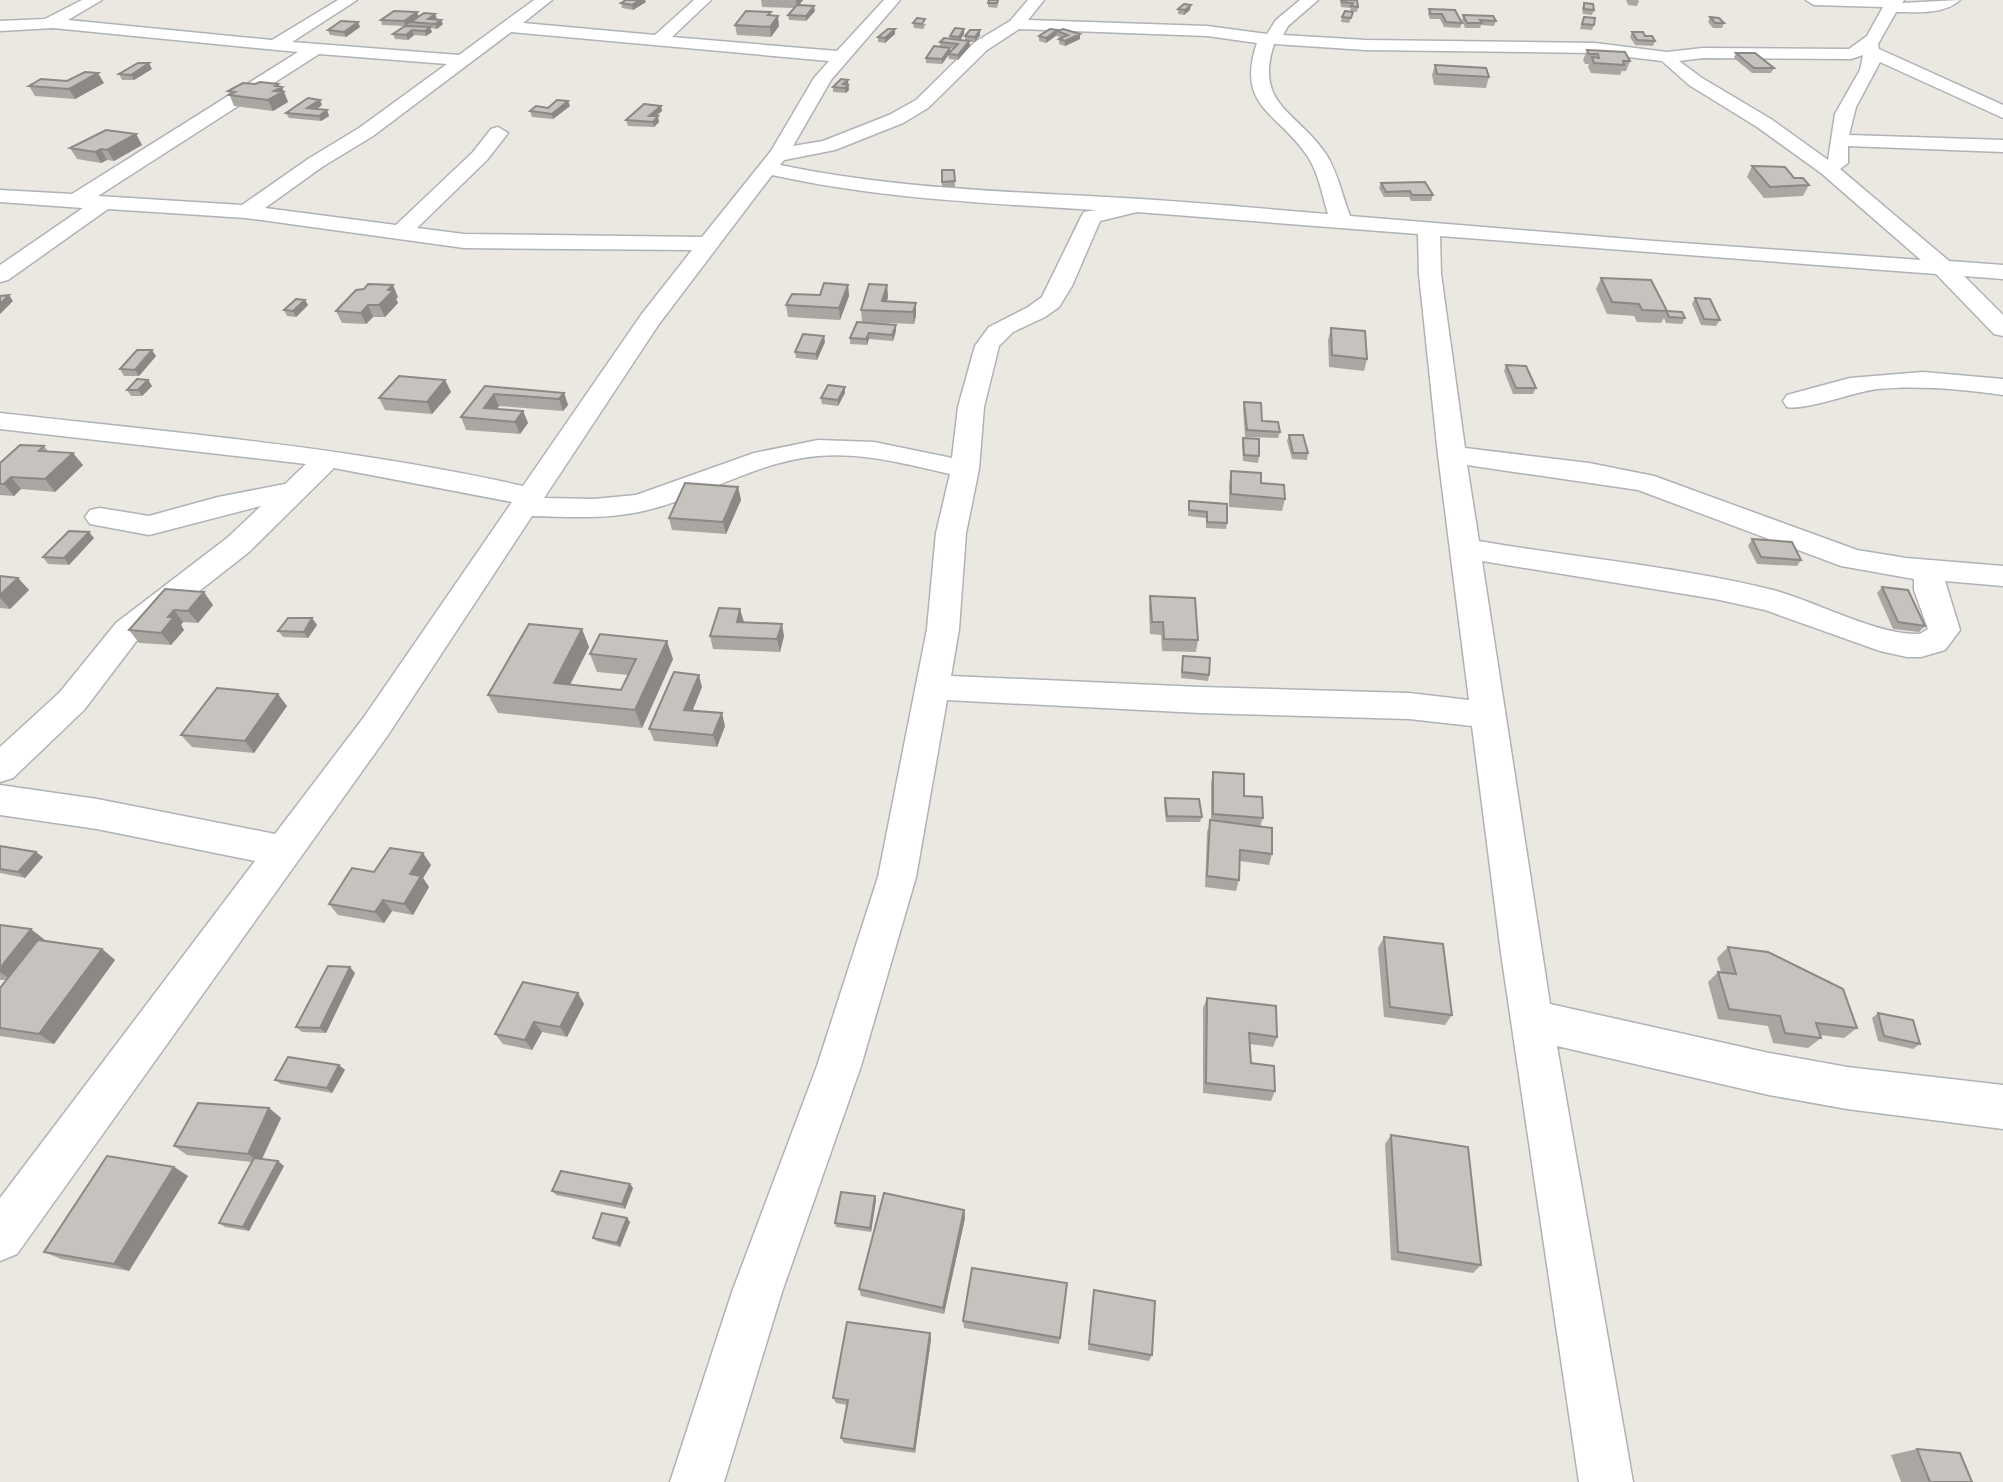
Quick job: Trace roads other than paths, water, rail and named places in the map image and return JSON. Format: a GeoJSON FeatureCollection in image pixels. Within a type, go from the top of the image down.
{"type":"FeatureCollection","features":[{"type":"Feature","properties":{"kind":"street"},"geometry":{"type":"LineString","coordinates":[[49,23],[94,0]]}},
{"type":"Feature","properties":{"kind":"street"},"geometry":{"type":"LineString","coordinates":[[274,46],[349,0]]}},
{"type":"Feature","properties":{"kind":"street"},"geometry":{"type":"LineString","coordinates":[[246,212],[315,163],[366,132],[544,0]]}},
{"type":"Feature","properties":{"kind":"street"},"geometry":{"type":"LineString","coordinates":[[659,40],[703,0]]}},
{"type":"Feature","properties":{"kind":"street"},"geometry":{"type":"LineString","coordinates":[[0,1237],[376,726],[649,320],[772,162],[823,78],[892,0]]}},
{"type":"Feature","properties":{"kind":"street"},"geometry":{"type":"LineString","coordinates":[[772,162],[828,146],[897,119],[922,104],[981,46],[1016,24],[1036,0]]}},
{"type":"Feature","properties":{"kind":"street"},"geometry":{"type":"LineString","coordinates":[[1310,0],[1282,23],[1270,39],[1258,63],[1258,80],[1278,116],[1305,140],[1319,158],[1341,221]]}},
{"type":"Feature","properties":{"kind":"street"},"geometry":{"type":"LineString","coordinates":[[1814,0],[1935,6],[1952,0]]}},
{"type":"Feature","properties":{"kind":"street"},"geometry":{"type":"LineString","coordinates":[[1837,177],[1839,140],[1847,104],[1869,71],[1871,49],[1878,28],[1894,4]]}},
{"type":"Feature","properties":{"kind":"street"},"geometry":{"type":"LineString","coordinates":[[0,26],[49,23],[274,46],[461,61]]}},
{"type":"Feature","properties":{"kind":"street"},"geometry":{"type":"LineString","coordinates":[[1016,24],[1207,31],[1270,39],[1366,45],[1595,48],[1667,57],[1703,52],[1842,56],[1871,49],[2003,112]]}},
{"type":"Feature","properties":{"kind":"street"},"geometry":{"type":"LineString","coordinates":[[510,27],[843,57]]}},
{"type":"Feature","properties":{"kind":"street"},"geometry":{"type":"LineString","coordinates":[[76,201],[315,49]]}},
{"type":"Feature","properties":{"kind":"street"},"geometry":{"type":"LineString","coordinates":[[1667,57],[1668,62],[1757,118],[1837,177],[1913,240],[2003,329]]}},
{"type":"Feature","properties":{"kind":"street"},"geometry":{"type":"LineString","coordinates":[[400,233],[480,156],[498,133]]}},
{"type":"Feature","properties":{"kind":"street"},"geometry":{"type":"LineString","coordinates":[[1839,140],[2003,146]]}},
{"type":"Feature","properties":{"kind":"street"},"geometry":{"type":"LineString","coordinates":[[772,162],[837,183],[897,191],[1140,205],[1429,230],[1945,270],[2003,272]]}},
{"type":"Feature","properties":{"kind":"street"},"geometry":{"type":"LineString","coordinates":[[0,196],[246,212],[400,233],[487,241],[709,244]]}},
{"type":"Feature","properties":{"kind":"street"},"geometry":{"type":"LineString","coordinates":[[0,275],[105,202]]}},
{"type":"Feature","properties":{"kind":"street"},"geometry":{"type":"LineString","coordinates":[[697,1482],[757,1292],[839,1066],[897,877],[943,629],[951,533],[965,469],[971,407],[991,337],[1006,326],[1047,306],[1057,294],[1070,259],[1092,217],[1140,205]]}},
{"type":"Feature","properties":{"kind":"street"},"geometry":{"type":"LineString","coordinates":[[1429,230],[1430,274],[1452,456],[1488,715],[1532,1020],[1606,1482]]}},
{"type":"Feature","properties":{"kind":"street"},"geometry":{"type":"LineString","coordinates":[[1796,401],[1837,387],[1907,378],[1955,380],[2003,387]]}},
{"type":"Feature","properties":{"kind":"street"},"geometry":{"type":"LineString","coordinates":[[0,421],[327,458],[439,475],[528,502],[612,508],[664,496],[710,477],[797,451],[821,447],[856,448],[965,469]]}},
{"type":"Feature","properties":{"kind":"street"},"geometry":{"type":"LineString","coordinates":[[1452,456],[1589,472],[1644,482],[1852,559],[2003,576]]}},
{"type":"Feature","properties":{"kind":"street"},"geometry":{"type":"LineString","coordinates":[[0,768],[72,701],[127,631],[238,545],[327,458]]}},
{"type":"Feature","properties":{"kind":"street"},"geometry":{"type":"LineString","coordinates":[[100,517],[149,526],[218,506],[292,491]]}},
{"type":"Feature","properties":{"kind":"street"},"geometry":{"type":"LineString","coordinates":[[1465,548],[1557,565],[1715,588],[1772,601],[1891,643],[1924,647],[1938,640],[1944,630],[1930,590],[1929,569]]}},
{"type":"Feature","properties":{"kind":"street"},"geometry":{"type":"LineString","coordinates":[[932,687],[1200,700],[1409,706],[1488,715]]}},
{"type":"Feature","properties":{"kind":"street"},"geometry":{"type":"LineString","coordinates":[[0,800],[97,814],[284,850]]}},
{"type":"Feature","properties":{"kind":"street"},"geometry":{"type":"LineString","coordinates":[[1532,1020],[1769,1074],[1847,1088],[2003,1107]]}}]}
